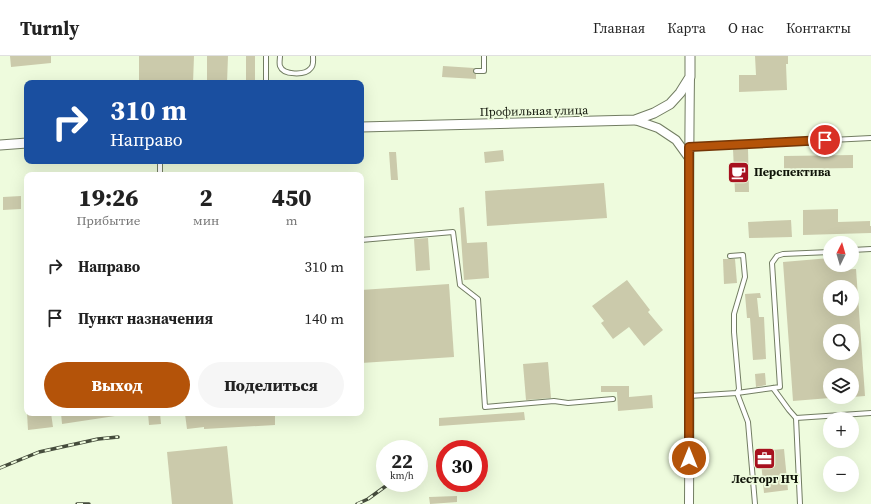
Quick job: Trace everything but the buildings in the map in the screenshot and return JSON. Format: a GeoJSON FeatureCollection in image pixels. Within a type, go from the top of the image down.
{"type":"FeatureCollection","features":[{"type":"Feature","properties":{"kind":"street"},"geometry":{"type":"LineString","coordinates":[[689,504],[690,56]]}},
{"type":"Feature","properties":{"kind":"street","name":"Профильная улица"},"geometry":{"type":"LineString","coordinates":[[364,127],[635,120],[654,113],[670,104],[680,93],[690,77]]}},
{"type":"Feature","properties":{"kind":"street"},"geometry":{"type":"LineString","coordinates":[[635,120],[658,128],[676,140],[689,158]]}},
{"type":"Feature","properties":{"kind":"street"},"geometry":{"type":"LineString","coordinates":[[0,145],[24,143]]}},
{"type":"Feature","properties":{"kind":"lane"},"geometry":{"type":"LineString","coordinates":[[266,56],[266,80]]}},
{"type":"Feature","properties":{"kind":"lane"},"geometry":{"type":"LineString","coordinates":[[280,56],[280,66],[283,69],[299,74],[306,72],[312,67],[313,56]]}},
{"type":"Feature","properties":{"kind":"lane"},"geometry":{"type":"LineString","coordinates":[[476,71],[484,71],[484,56]]}},
{"type":"Feature","properties":{"kind":"lane"},"geometry":{"type":"LineString","coordinates":[[689,147],[871,138]]}},
{"type":"Feature","properties":{"kind":"lane"},"geometry":{"type":"LineString","coordinates":[[364,240],[453,232],[460,285],[478,299],[485,407],[554,401],[568,403],[613,398]]}},
{"type":"Feature","properties":{"kind":"lane"},"geometry":{"type":"LineString","coordinates":[[859,250],[871,249]]}},
{"type":"Feature","properties":{"kind":"lane"},"geometry":{"type":"LineString","coordinates":[[690,396],[780,388],[772,263],[777,256],[783,254],[823,252]]}},
{"type":"Feature","properties":{"kind":"lane"},"geometry":{"type":"LineString","coordinates":[[730,256],[744,255],[745,278],[734,314],[739,389],[736,393]]}},
{"type":"Feature","properties":{"kind":"lane"},"geometry":{"type":"LineString","coordinates":[[773,388],[796,418],[800,504]]}},
{"type":"Feature","properties":{"kind":"lane"},"geometry":{"type":"LineString","coordinates":[[736,393],[748,422],[755,504]]}},
{"type":"Feature","properties":{"kind":"lane"},"geometry":{"type":"LineString","coordinates":[[796,418],[871,413]]}},
{"type":"Feature","properties":{"kind":"railway"},"geometry":{"type":"LineString","coordinates":[[0,468],[39,452],[98,439],[118,437]]}},
{"type":"Feature","properties":{"kind":"railway"},"geometry":{"type":"LineString","coordinates":[[357,504],[368,499],[378,492]]}},
{"type":"Feature","properties":{"kind":"railway"},"geometry":{"type":"LineString","coordinates":[[77,504],[89,504]]}},
{"type":"Feature","properties":{"kind":"place","name":"Перспектива"},"geometry":{"type":"Point","coordinates":[738,172]}},
{"type":"Feature","properties":{"kind":"place","name":"Лесторг НЧ"},"geometry":{"type":"Point","coordinates":[765,458]}},
{"type":"Feature","properties":{"kind":"route"},"geometry":{"type":"LineString","coordinates":[[689,458],[689,147],[825,140]]}}]}
